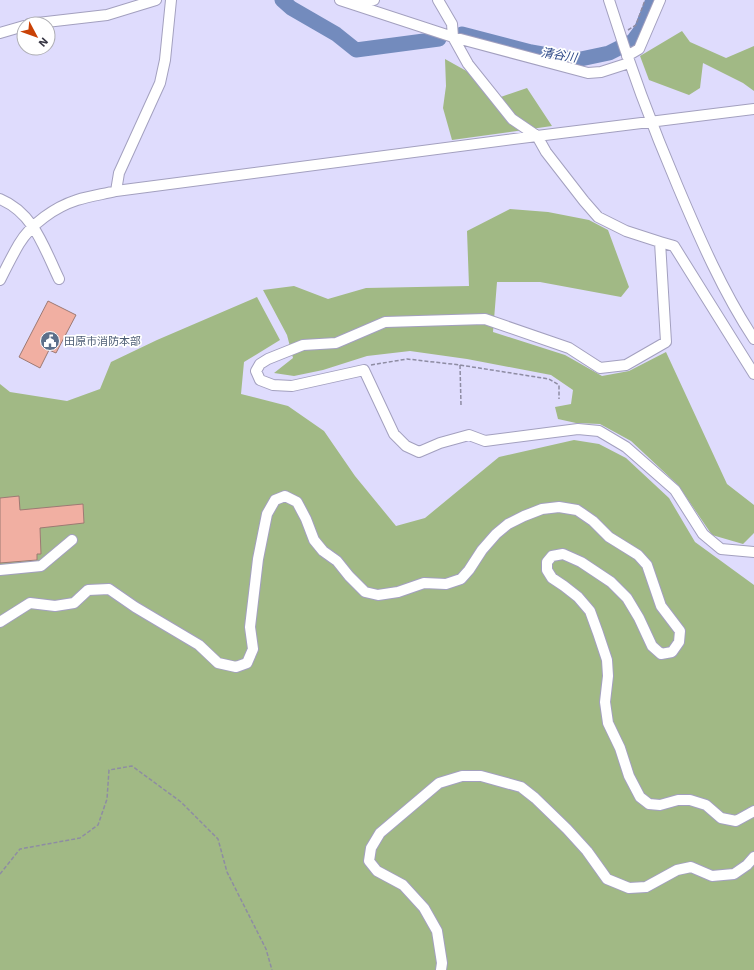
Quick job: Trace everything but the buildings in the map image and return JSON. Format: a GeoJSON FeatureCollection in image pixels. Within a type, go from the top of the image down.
{"type":"FeatureCollection","features":[{"type":"Feature","properties":{"kind":"street"},"geometry":{"type":"LineString","coordinates":[[56,21],[107,15],[140,2],[156,0]]}},
{"type":"Feature","properties":{"kind":"street"},"geometry":{"type":"LineString","coordinates":[[116,191],[119,173],[160,83],[165,60],[171,0]]}},
{"type":"Feature","properties":{"kind":"street"},"geometry":{"type":"LineString","coordinates":[[340,0],[453,37],[588,73],[601,72],[628,60],[639,49],[660,0]]}},
{"type":"Feature","properties":{"kind":"street"},"geometry":{"type":"LineString","coordinates":[[355,5],[374,0]]}},
{"type":"Feature","properties":{"kind":"street"},"geometry":{"type":"LineString","coordinates":[[438,0],[452,24],[453,37],[468,64],[512,119],[537,136],[546,152],[598,217],[626,231],[674,246],[754,374]]}},
{"type":"Feature","properties":{"kind":"street"},"geometry":{"type":"LineString","coordinates":[[609,0],[628,60],[651,122],[703,247],[754,339]]}},
{"type":"Feature","properties":{"kind":"street"},"geometry":{"type":"LineString","coordinates":[[0,33],[16,28]]}},
{"type":"Feature","properties":{"kind":"street"},"geometry":{"type":"LineString","coordinates":[[0,280],[20,243],[45,216],[77,200],[116,191],[754,109]]}},
{"type":"Feature","properties":{"kind":"street"},"geometry":{"type":"LineString","coordinates":[[0,199],[11,203],[25,214],[34,227],[59,279]]}},
{"type":"Feature","properties":{"kind":"street"},"geometry":{"type":"LineString","coordinates":[[660,242],[666,342],[626,365],[600,368],[569,348],[485,319],[385,322],[336,343],[303,345],[268,359],[260,364],[256,371],[260,380],[273,384],[292,386],[364,370],[394,434],[406,446],[419,452],[440,443],[469,435],[485,441],[578,429],[599,431],[626,447],[675,490],[703,534],[721,548],[754,552]]}},
{"type":"Feature","properties":{"kind":"street"},"geometry":{"type":"LineString","coordinates":[[0,622],[30,603],[55,606],[74,603],[88,590],[109,589],[135,607],[199,645],[218,663],[236,667],[247,663],[252,649],[250,627],[258,559],[267,514],[275,500],[285,496],[297,502],[306,519],[314,540],[323,551],[337,561],[365,592],[378,596],[398,592],[424,583],[446,584],[461,580],[482,550],[496,534],[508,524],[542,509],[559,507],[577,510],[592,521],[609,537],[638,555],[647,565],[661,606],[680,631],[679,642],[672,652],[661,654],[652,646],[626,598],[611,582],[582,562],[563,554],[552,556],[547,562],[546,570],[552,578],[578,597],[590,611],[607,660],[608,676],[605,702],[608,722],[620,748],[629,776],[640,797],[649,804],[660,805],[678,800],[690,800],[706,805],[721,818],[736,821],[754,811]]}},
{"type":"Feature","properties":{"kind":"street"},"geometry":{"type":"LineString","coordinates":[[0,570],[41,566],[72,540]]}},
{"type":"Feature","properties":{"kind":"street"},"geometry":{"type":"LineString","coordinates":[[441,970],[442,963],[437,931],[424,908],[403,885],[377,871],[369,861],[371,848],[380,833],[439,783],[462,776],[482,776],[521,787],[535,798],[588,851],[607,879],[629,888],[646,887],[677,870],[691,867],[712,876],[734,874],[754,858]]}},
{"type":"Feature","properties":{"kind":"path"},"geometry":{"type":"LineString","coordinates":[[620,34],[636,25],[645,0]]}},
{"type":"Feature","properties":{"kind":"path"},"geometry":{"type":"LineString","coordinates":[[364,370],[371,365],[407,359],[460,365],[549,379],[559,384],[559,399]]}},
{"type":"Feature","properties":{"kind":"path"},"geometry":{"type":"LineString","coordinates":[[460,365],[461,405]]}},
{"type":"Feature","properties":{"kind":"path"},"geometry":{"type":"LineString","coordinates":[[0,874],[20,849],[80,838],[98,825],[107,799],[109,770],[132,766],[181,802],[218,839],[227,872],[266,949],[272,970]]}},
{"type":"Feature","properties":{"kind":"green space"},"geometry":{"type":"Polygon","coordinates":[[[682,31],[690,42],[726,58],[754,46],[754,91],[743,83],[703,63],[700,88],[689,95],[649,80],[640,56],[682,31]]]}},
{"type":"Feature","properties":{"kind":"green space"},"geometry":{"type":"Polygon","coordinates":[[[445,59],[470,73],[492,100],[527,88],[552,126],[452,140],[443,108],[446,86],[445,59]]]}},
{"type":"Feature","properties":{"kind":"green space"},"geometry":{"type":"Polygon","coordinates":[[[510,209],[548,212],[589,220],[608,230],[629,287],[621,297],[540,282],[497,282],[493,332],[565,355],[602,376],[629,371],[666,352],[727,484],[754,505],[754,533],[743,544],[712,535],[678,485],[631,441],[600,424],[576,423],[558,419],[555,407],[571,404],[573,390],[551,375],[467,359],[410,351],[367,356],[323,370],[294,376],[274,373],[293,358],[287,335],[263,290],[294,286],[328,299],[366,288],[469,286],[467,231],[510,209]]]}},
{"type":"Feature","properties":{"kind":"green space"},"geometry":{"type":"Polygon","coordinates":[[[257,297],[280,340],[244,362],[241,394],[288,406],[324,431],[355,476],[396,526],[425,518],[499,457],[574,440],[599,444],[626,458],[669,498],[695,542],[754,585],[754,970],[0,970],[0,384],[10,392],[67,401],[100,389],[111,362],[157,340],[257,297]]]}},
{"type":"Feature","properties":{"kind":"waterway","name":"清谷川"},"geometry":{"type":"LineString","coordinates":[[282,0],[291,8],[336,34],[356,50],[439,39]]}},
{"type":"Feature","properties":{"kind":"waterway","name":"清谷川"},"geometry":{"type":"LineString","coordinates":[[462,34],[531,52],[576,60],[609,53],[633,41],[641,30],[653,0]]}},
{"type":"Feature","properties":{"kind":"place","name":"田原市消防本部"},"geometry":{"type":"Point","coordinates":[50,341]}}]}
